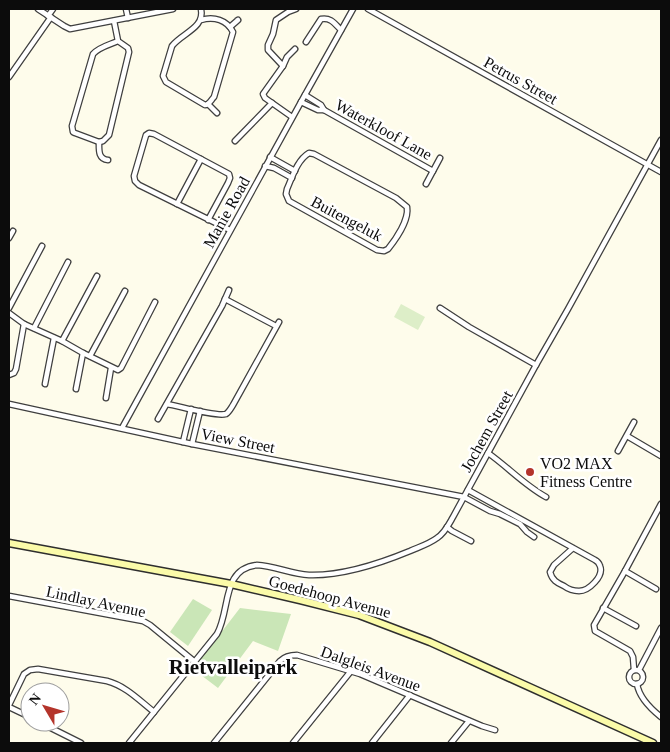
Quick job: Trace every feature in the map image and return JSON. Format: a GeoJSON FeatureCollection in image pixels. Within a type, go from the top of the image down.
{"type":"FeatureCollection","features":[{"type":"Feature","properties":{"kind":"main road","name":"Goedehoop Avenue"},"geometry":{"type":"LineString","coordinates":[[9,543],[231,584],[367,617],[416,635],[653,743]]}},
{"type":"Feature","properties":{"kind":"street"},"geometry":{"type":"LineString","coordinates":[[38,9],[70,29],[173,9]]}},
{"type":"Feature","properties":{"kind":"street"},"geometry":{"type":"LineString","coordinates":[[9,77],[53,9]]}},
{"type":"Feature","properties":{"kind":"street"},"geometry":{"type":"LineString","coordinates":[[126,9],[128,18]]}},
{"type":"Feature","properties":{"kind":"street"},"geometry":{"type":"LineString","coordinates":[[201,9],[201,20]]}},
{"type":"Feature","properties":{"kind":"street"},"geometry":{"type":"LineString","coordinates":[[283,66],[268,50],[268,45],[276,20],[296,9]]}},
{"type":"Feature","properties":{"kind":"street","name":"Manie Road"},"geometry":{"type":"LineString","coordinates":[[122,428],[300,102],[353,9]]}},
{"type":"Feature","properties":{"kind":"street","name":"Petrus Street"},"geometry":{"type":"LineString","coordinates":[[368,9],[661,172]]}},
{"type":"Feature","properties":{"kind":"street"},"geometry":{"type":"LineString","coordinates":[[208,104],[214,97],[233,35],[230,27],[222,20],[207,18],[201,20],[172,46],[163,76],[166,82],[205,105],[208,104],[217,113]]}},
{"type":"Feature","properties":{"kind":"street"},"geometry":{"type":"LineString","coordinates":[[306,42],[322,19],[330,19],[341,30]]}},
{"type":"Feature","properties":{"kind":"street"},"geometry":{"type":"LineString","coordinates":[[230,27],[238,20]]}},
{"type":"Feature","properties":{"kind":"street"},"geometry":{"type":"LineString","coordinates":[[114,21],[118,41],[128,48],[128,56],[109,135],[99,142],[75,134],[72,126],[93,54],[97,50],[118,41]]}},
{"type":"Feature","properties":{"kind":"street"},"geometry":{"type":"LineString","coordinates":[[292,118],[265,98],[263,94],[283,66],[287,57],[295,49]]}},
{"type":"Feature","properties":{"kind":"street","name":"Waterkloof Lane"},"geometry":{"type":"LineString","coordinates":[[304,95],[321,105],[324,110],[433,171]]}},
{"type":"Feature","properties":{"kind":"street","name":"Waterkloof Lane"},"geometry":{"type":"LineString","coordinates":[[300,102],[318,110],[324,110]]}},
{"type":"Feature","properties":{"kind":"street"},"geometry":{"type":"LineString","coordinates":[[235,141],[272,103]]}},
{"type":"Feature","properties":{"kind":"street"},"geometry":{"type":"LineString","coordinates":[[208,220],[230,178],[227,173],[154,134],[146,135],[134,176],[135,181],[139,185],[208,220],[230,230]]}},
{"type":"Feature","properties":{"kind":"street","name":"Jochem Street"},"geometry":{"type":"LineString","coordinates":[[231,584],[238,572],[254,565],[263,565],[298,574],[325,575],[371,565],[403,554],[439,537],[447,527],[468,490],[661,140]]}},
{"type":"Feature","properties":{"kind":"street"},"geometry":{"type":"LineString","coordinates":[[99,142],[100,155],[103,159],[108,160]]}},
{"type":"Feature","properties":{"kind":"street","name":"Buitengeluk"},"geometry":{"type":"LineString","coordinates":[[309,153],[314,154],[403,203],[407,207],[408,212],[406,220],[388,249],[380,251],[289,200],[286,194],[295,171],[305,156],[309,153]]}},
{"type":"Feature","properties":{"kind":"street"},"geometry":{"type":"LineString","coordinates":[[270,157],[295,171]]}},
{"type":"Feature","properties":{"kind":"street","name":"Waterkloof Lane"},"geometry":{"type":"LineString","coordinates":[[426,184],[440,158]]}},
{"type":"Feature","properties":{"kind":"street"},"geometry":{"type":"LineString","coordinates":[[176,204],[200,159]]}},
{"type":"Feature","properties":{"kind":"street"},"geometry":{"type":"LineString","coordinates":[[265,166],[274,168],[292,178]]}},
{"type":"Feature","properties":{"kind":"street"},"geometry":{"type":"LineString","coordinates":[[9,238],[12,231]]}},
{"type":"Feature","properties":{"kind":"street"},"geometry":{"type":"LineString","coordinates":[[9,308],[42,246]]}},
{"type":"Feature","properties":{"kind":"street"},"geometry":{"type":"LineString","coordinates":[[34,328],[68,262]]}},
{"type":"Feature","properties":{"kind":"street"},"geometry":{"type":"LineString","coordinates":[[62,341],[97,276]]}},
{"type":"Feature","properties":{"kind":"street"},"geometry":{"type":"LineString","coordinates":[[158,419],[229,290]]}},
{"type":"Feature","properties":{"kind":"street"},"geometry":{"type":"LineString","coordinates":[[90,356],[125,292]]}},
{"type":"Feature","properties":{"kind":"street"},"geometry":{"type":"LineString","coordinates":[[167,404],[226,414],[278,324],[225,299]]}},
{"type":"Feature","properties":{"kind":"street"},"geometry":{"type":"LineString","coordinates":[[9,313],[24,324],[118,370],[121,368],[155,302]]}},
{"type":"Feature","properties":{"kind":"street"},"geometry":{"type":"LineString","coordinates":[[440,308],[476,332],[536,365]]}},
{"type":"Feature","properties":{"kind":"street"},"geometry":{"type":"LineString","coordinates":[[9,375],[16,369],[24,324]]}},
{"type":"Feature","properties":{"kind":"street"},"geometry":{"type":"LineString","coordinates":[[45,384],[54,338]]}},
{"type":"Feature","properties":{"kind":"street"},"geometry":{"type":"LineString","coordinates":[[76,389],[83,353]]}},
{"type":"Feature","properties":{"kind":"street"},"geometry":{"type":"LineString","coordinates":[[106,398],[112,368]]}},
{"type":"Feature","properties":{"kind":"street","name":"View Street"},"geometry":{"type":"LineString","coordinates":[[9,404],[192,444],[464,497],[520,524],[527,532],[534,536]]}},
{"type":"Feature","properties":{"kind":"street"},"geometry":{"type":"LineString","coordinates":[[183,442],[191,409]]}},
{"type":"Feature","properties":{"kind":"street"},"geometry":{"type":"LineString","coordinates":[[192,444],[200,411]]}},
{"type":"Feature","properties":{"kind":"street"},"geometry":{"type":"LineString","coordinates":[[618,451],[634,422]]}},
{"type":"Feature","properties":{"kind":"street"},"geometry":{"type":"LineString","coordinates":[[627,436],[661,456]]}},
{"type":"Feature","properties":{"kind":"street"},"geometry":{"type":"LineString","coordinates":[[488,453],[503,463],[530,487],[546,497]]}},
{"type":"Feature","properties":{"kind":"street"},"geometry":{"type":"LineString","coordinates":[[468,490],[573,548],[594,560],[600,566],[600,574],[588,589],[579,591],[559,584],[554,580],[550,572],[554,565],[573,548]]}},
{"type":"Feature","properties":{"kind":"street"},"geometry":{"type":"LineString","coordinates":[[637,684],[642,681],[643,677],[642,673],[637,670],[630,651],[595,631],[594,628],[595,622],[661,504]]}},
{"type":"Feature","properties":{"kind":"street"},"geometry":{"type":"LineString","coordinates":[[447,527],[471,541]]}},
{"type":"Feature","properties":{"kind":"street"},"geometry":{"type":"LineString","coordinates":[[625,571],[656,589]]}},
{"type":"Feature","properties":{"kind":"street"},"geometry":{"type":"LineString","coordinates":[[129,743],[210,643],[221,626],[231,584]]}},
{"type":"Feature","properties":{"kind":"street","name":"Lindlay Avenue"},"geometry":{"type":"LineString","coordinates":[[9,596],[143,621],[195,662]]}},
{"type":"Feature","properties":{"kind":"street"},"geometry":{"type":"LineString","coordinates":[[603,608],[636,626]]}},
{"type":"Feature","properties":{"kind":"street"},"geometry":{"type":"LineString","coordinates":[[637,684],[630,680],[630,675],[637,670],[661,628]]}},
{"type":"Feature","properties":{"kind":"street","name":"Dalgleis Avenue"},"geometry":{"type":"LineString","coordinates":[[214,743],[286,656],[297,655],[351,671],[469,721],[495,730]]}},
{"type":"Feature","properties":{"kind":"street"},"geometry":{"type":"LineString","coordinates":[[9,706],[24,674],[30,670],[38,669],[113,683],[124,688],[154,712]]}},
{"type":"Feature","properties":{"kind":"street"},"geometry":{"type":"LineString","coordinates":[[293,743],[351,671]]}},
{"type":"Feature","properties":{"kind":"street"},"geometry":{"type":"LineString","coordinates":[[637,684],[642,698],[661,717]]}},
{"type":"Feature","properties":{"kind":"street"},"geometry":{"type":"LineString","coordinates":[[372,743],[410,695]]}},
{"type":"Feature","properties":{"kind":"street"},"geometry":{"type":"LineString","coordinates":[[451,743],[469,721]]}},
{"type":"Feature","properties":{"kind":"street"},"geometry":{"type":"LineString","coordinates":[[59,732],[81,743]]}},
{"type":"Feature","properties":{"kind":"green space"},"geometry":{"type":"Polygon","coordinates":[[[401,304],[425,317],[418,330],[394,317],[401,304]]]}},
{"type":"Feature","properties":{"kind":"green space"},"geometry":{"type":"Polygon","coordinates":[[[193,599],[212,610],[188,646],[170,632],[193,599]]]}},
{"type":"Feature","properties":{"kind":"green space"},"geometry":{"type":"Polygon","coordinates":[[[240,608],[291,614],[278,651],[253,641],[218,688],[193,669],[240,608]]]}},
{"type":"Feature","properties":{"kind":"place","name":"VO2 MAX Fitness Centre"},"geometry":{"type":"Point","coordinates":[530,472]}},
{"type":"Feature","properties":{"kind":"district","name":"Rietvalleipark"},"geometry":{"type":"Point","coordinates":[233,667]}}]}
